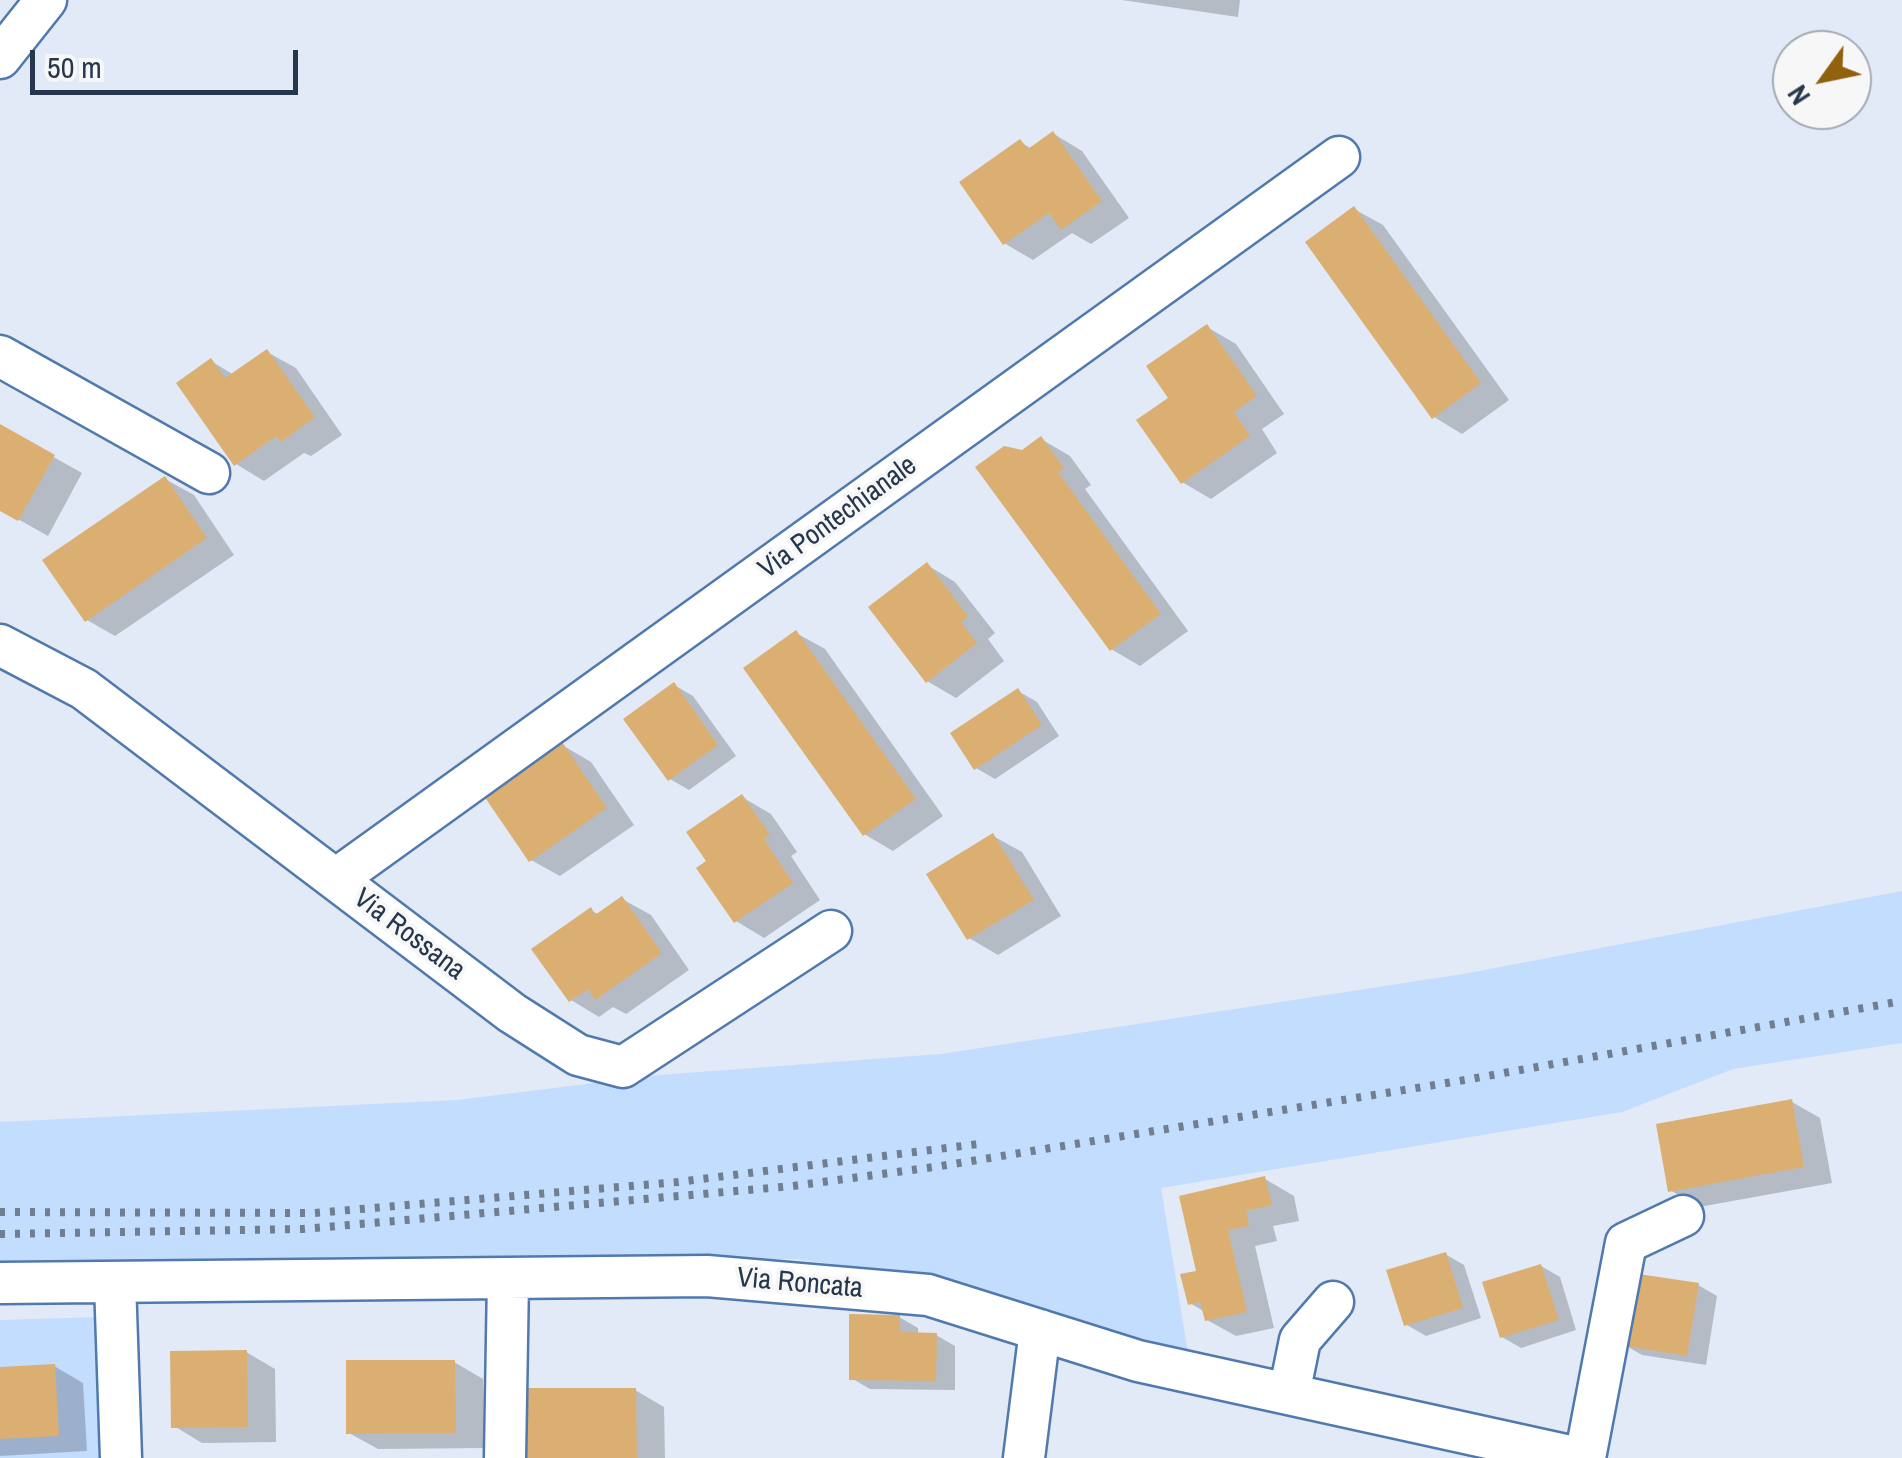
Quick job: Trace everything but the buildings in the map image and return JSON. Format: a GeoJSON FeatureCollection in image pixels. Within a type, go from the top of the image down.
{"type":"FeatureCollection","features":[{"type":"Feature","properties":{"kind":"street"},"geometry":{"type":"LineString","coordinates":[[0,58],[46,0]]}},
{"type":"Feature","properties":{"kind":"street","name":"Via Pontechianale"},"geometry":{"type":"LineString","coordinates":[[336,880],[1339,157]]}},
{"type":"Feature","properties":{"kind":"street"},"geometry":{"type":"LineString","coordinates":[[0,356],[209,473]]}},
{"type":"Feature","properties":{"kind":"street","name":"Via Rossana"},"geometry":{"type":"LineString","coordinates":[[0,645],[84,689],[512,1013],[578,1054],[624,1067],[831,931]]}},
{"type":"Feature","properties":{"kind":"street"},"geometry":{"type":"LineString","coordinates":[[1582,1458],[1626,1243],[1683,1216]]}},
{"type":"Feature","properties":{"kind":"street","name":"Via Roncata"},"geometry":{"type":"LineString","coordinates":[[0,1283],[707,1276],[928,1296],[1138,1361],[1289,1394],[1491,1448],[1582,1458]]}},
{"type":"Feature","properties":{"kind":"street"},"geometry":{"type":"LineString","coordinates":[[505,1458],[508,1279]]}},
{"type":"Feature","properties":{"kind":"street"},"geometry":{"type":"LineString","coordinates":[[116,1282],[122,1458]]}},
{"type":"Feature","properties":{"kind":"street"},"geometry":{"type":"LineString","coordinates":[[1289,1394],[1300,1340],[1334,1302]]}},
{"type":"Feature","properties":{"kind":"street"},"geometry":{"type":"LineString","coordinates":[[1024,1458],[1040,1330]]}},
{"type":"Feature","properties":{"kind":"shaded area"},"geometry":{"type":"Polygon","coordinates":[[[1902,891],[1902,1043],[1733,1069],[1622,1112],[1161,1188],[1188,1353],[944,1279],[795,1259],[0,1261],[0,1122],[457,1100],[659,1075],[941,1054],[1463,974],[1902,891]]]}},
{"type":"Feature","properties":{"kind":"shaded area"},"geometry":{"type":"Polygon","coordinates":[[[100,1317],[105,1458],[0,1458],[0,1320],[100,1317]]]}},
{"type":"Feature","properties":{"kind":"railway"},"geometry":{"type":"LineString","coordinates":[[0,1234],[303,1229],[793,1186],[941,1166],[1465,1080],[1902,1001]]}},
{"type":"Feature","properties":{"kind":"railway"},"geometry":{"type":"LineString","coordinates":[[0,1212],[314,1213],[678,1182],[986,1143]]}}]}
